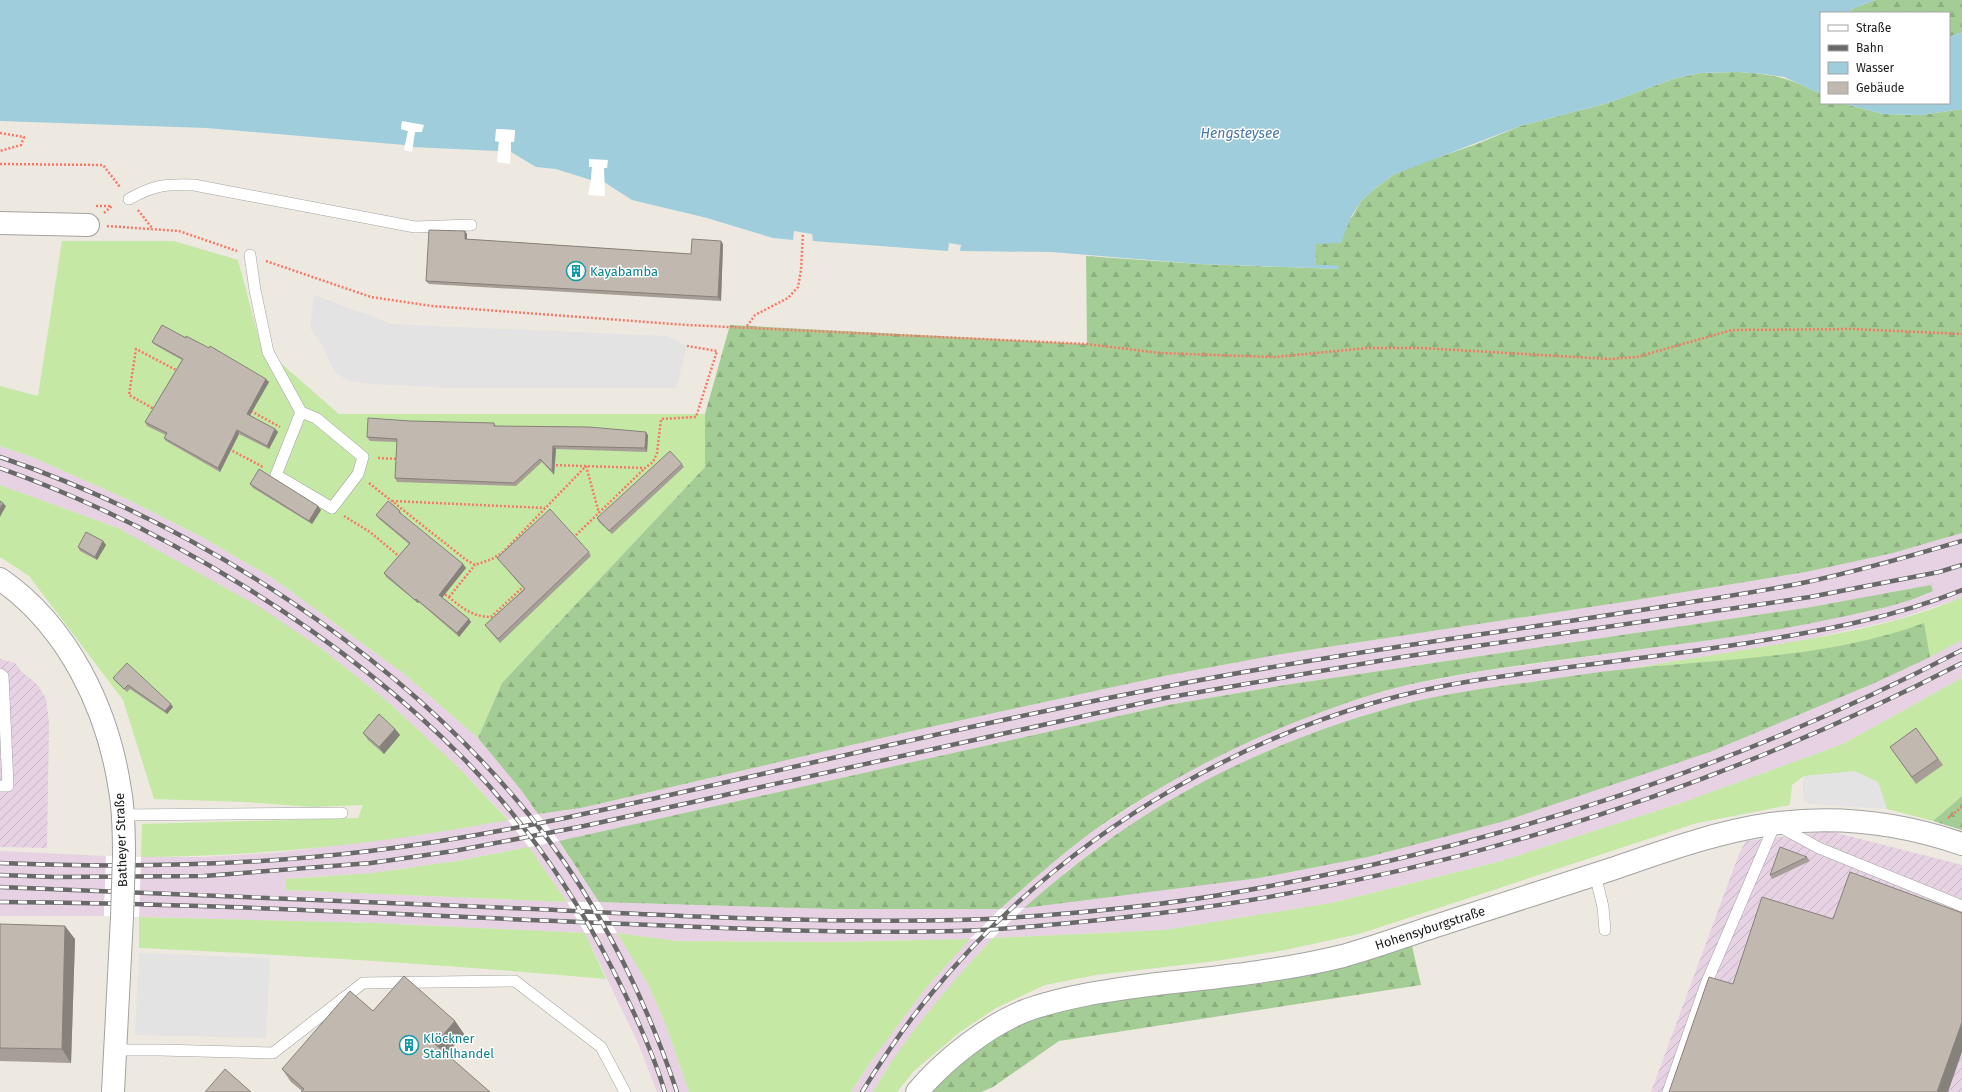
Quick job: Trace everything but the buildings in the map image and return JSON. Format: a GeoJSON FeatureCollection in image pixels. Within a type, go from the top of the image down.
{"type":"FeatureCollection","features":[{"type":"Feature","properties":{"kind":"street"},"geometry":{"type":"LineString","coordinates":[[0,224],[88,225]]}},
{"type":"Feature","properties":{"kind":"street","name":"Batheyer Straße"},"geometry":{"type":"LineString","coordinates":[[0,579],[32,605],[56,633],[75,662],[90,690],[112,752],[123,815],[124,856],[113,1092]]}},
{"type":"Feature","properties":{"kind":"street","name":"Hohensyburgstraße"},"geometry":{"type":"LineString","coordinates":[[917,1092],[944,1064],[991,1029],[1024,1011],[1057,1000],[1090,992],[1282,969],[1314,963],[1376,946],[1676,847],[1741,829],[1775,824],[1818,821],[1862,822],[1903,827],[1962,844]]}},
{"type":"Feature","properties":{"kind":"lane"},"geometry":{"type":"LineString","coordinates":[[129,198],[148,188],[170,184],[194,185],[415,227],[471,225]]}},
{"type":"Feature","properties":{"kind":"lane"},"geometry":{"type":"LineString","coordinates":[[250,255],[255,290],[268,352],[301,412],[316,418],[363,457],[358,474],[332,508],[276,475],[301,412]]}},
{"type":"Feature","properties":{"kind":"lane"},"geometry":{"type":"LineString","coordinates":[[0,674],[3,676],[8,786],[0,786]]}},
{"type":"Feature","properties":{"kind":"lane"},"geometry":{"type":"LineString","coordinates":[[123,815],[342,813]]}},
{"type":"Feature","properties":{"kind":"lane"},"geometry":{"type":"LineString","coordinates":[[1668,1092],[1706,984],[1775,824],[1819,848],[1962,906]]}},
{"type":"Feature","properties":{"kind":"lane"},"geometry":{"type":"LineString","coordinates":[[1595,874],[1603,907],[1605,930]]}},
{"type":"Feature","properties":{"kind":"lane"},"geometry":{"type":"LineString","coordinates":[[116,1050],[273,1053],[363,983],[515,981],[601,1047],[625,1092]]}},
{"type":"Feature","properties":{"kind":"path"},"geometry":{"type":"LineString","coordinates":[[0,133],[24,137],[21,145],[0,151]]}},
{"type":"Feature","properties":{"kind":"path"},"geometry":{"type":"LineString","coordinates":[[0,164],[103,165],[152,229]]}},
{"type":"Feature","properties":{"kind":"path"},"geometry":{"type":"LineString","coordinates":[[88,225],[179,230],[371,297],[401,303],[679,324],[747,326],[1087,344],[1159,353],[1274,357],[1376,348],[1421,348],[1610,359],[1637,357],[1732,330],[1853,329],[1962,334]]}},
{"type":"Feature","properties":{"kind":"path"},"geometry":{"type":"LineString","coordinates":[[747,326],[755,315],[788,298],[798,287],[802,270],[803,233]]}},
{"type":"Feature","properties":{"kind":"path"},"geometry":{"type":"LineString","coordinates":[[571,540],[653,462],[657,453],[661,419],[696,417],[717,351],[687,346]]}},
{"type":"Feature","properties":{"kind":"path"},"geometry":{"type":"LineString","coordinates":[[157,410],[129,395],[136,349],[184,375]]}},
{"type":"Feature","properties":{"kind":"path"},"geometry":{"type":"LineString","coordinates":[[245,408],[292,434]]}},
{"type":"Feature","properties":{"kind":"path"},"geometry":{"type":"LineString","coordinates":[[227,448],[276,475]]}},
{"type":"Feature","properties":{"kind":"path"},"geometry":{"type":"LineString","coordinates":[[363,457],[403,459]]}},
{"type":"Feature","properties":{"kind":"path"},"geometry":{"type":"LineString","coordinates":[[546,464],[645,468]]}},
{"type":"Feature","properties":{"kind":"path"},"geometry":{"type":"LineString","coordinates":[[449,597],[475,565],[492,559],[503,552],[586,466]]}},
{"type":"Feature","properties":{"kind":"path"},"geometry":{"type":"LineString","coordinates":[[586,466],[599,513]]}},
{"type":"Feature","properties":{"kind":"path"},"geometry":{"type":"LineString","coordinates":[[358,474],[475,565]]}},
{"type":"Feature","properties":{"kind":"path"},"geometry":{"type":"LineString","coordinates":[[392,501],[546,508]]}},
{"type":"Feature","properties":{"kind":"path"},"geometry":{"type":"LineString","coordinates":[[332,508],[370,532],[400,557]]}},
{"type":"Feature","properties":{"kind":"path"},"geometry":{"type":"LineString","coordinates":[[437,587],[465,610],[482,617],[491,616],[526,584]]}},
{"type":"Feature","properties":{"kind":"shaded area"},"geometry":{"type":"Polygon","coordinates":[[[314,295],[392,324],[667,336],[687,346],[676,388],[449,388],[373,384],[348,381],[334,371],[322,345],[310,328],[314,295]]]}},
{"type":"Feature","properties":{"kind":"shaded area"},"geometry":{"type":"Polygon","coordinates":[[[0,446],[32,457],[129,500],[202,537],[274,579],[403,673],[478,738],[521,790],[538,814],[581,808],[912,731],[1164,676],[1282,654],[1630,601],[1806,572],[1893,553],[1962,533],[1962,597],[1958,599],[1895,620],[1805,640],[1627,669],[1480,689],[1411,702],[1373,713],[1278,746],[1191,788],[1099,846],[1063,874],[1259,878],[1368,857],[1505,821],[1710,752],[1877,682],[1962,640],[1962,678],[1843,744],[1681,803],[1498,862],[1331,903],[1165,930],[993,938],[928,1013],[884,1073],[873,1092],[851,1092],[872,1060],[925,989],[969,939],[832,942],[677,941],[617,933],[648,984],[667,1028],[689,1092],[657,1092],[638,1043],[585,933],[374,923],[139,917],[141,857],[204,857],[284,852],[451,830],[508,819],[457,766],[386,700],[322,649],[118,528],[0,485],[0,446]],[[1931,586],[1811,607],[1285,685],[1168,705],[559,842],[599,902],[832,909],[1000,909],[1053,862],[1089,834],[1183,773],[1271,731],[1330,709],[1407,685],[1477,672],[1717,639],[1866,612],[1921,597],[1933,591],[1931,586]],[[529,847],[457,861],[373,873],[286,879],[286,890],[567,902],[529,847]]]}},
{"type":"Feature","properties":{"kind":"shaded area"},"geometry":{"type":"Polygon","coordinates":[[[0,659],[15,663],[22,672],[37,684],[46,698],[49,723],[47,848],[0,847],[0,659]]]}},
{"type":"Feature","properties":{"kind":"shaded area"},"geometry":{"type":"Polygon","coordinates":[[[1855,771],[1878,782],[1887,809],[1810,804],[1804,800],[1803,776],[1855,771]]]}},
{"type":"Feature","properties":{"kind":"shaded area"},"geometry":{"type":"Polygon","coordinates":[[[1829,831],[1962,865],[1962,1092],[1651,1092],[1739,854],[1746,841],[1829,831]]]}},
{"type":"Feature","properties":{"kind":"shaded area"},"geometry":{"type":"Polygon","coordinates":[[[0,851],[106,856],[104,916],[0,916],[0,851]]]}},
{"type":"Feature","properties":{"kind":"shaded area"},"geometry":{"type":"Polygon","coordinates":[[[139,953],[270,958],[266,1038],[135,1035],[139,953]]]}},
{"type":"Feature","properties":{"kind":"green space"},"geometry":{"type":"Polygon","coordinates":[[[1875,0],[1962,0],[1962,32],[1950,37],[1950,12],[1849,12],[1852,9],[1875,0]]]}},
{"type":"Feature","properties":{"kind":"green space"},"geometry":{"type":"Polygon","coordinates":[[[1738,72],[1762,74],[1781,78],[1800,84],[1820,94],[1820,104],[1845,104],[1883,114],[1921,115],[1962,109],[1962,533],[1893,553],[1806,572],[1630,601],[1282,654],[1164,676],[912,731],[581,808],[538,814],[521,790],[478,738],[502,683],[705,467],[705,414],[730,325],[1087,344],[1086,256],[1199,264],[1338,269],[1337,265],[1316,266],[1316,243],[1352,217],[1361,201],[1393,175],[1416,165],[1477,144],[1520,126],[1608,103],[1673,79],[1700,73],[1738,72]]]}},
{"type":"Feature","properties":{"kind":"green space"},"geometry":{"type":"Polygon","coordinates":[[[62,241],[174,241],[238,260],[262,350],[268,352],[339,414],[705,414],[705,467],[502,683],[478,738],[403,673],[274,579],[202,537],[129,500],[32,457],[0,446],[0,386],[38,396],[62,241]]]}},
{"type":"Feature","properties":{"kind":"green space"},"geometry":{"type":"Polygon","coordinates":[[[0,485],[118,528],[258,606],[322,649],[386,700],[457,766],[508,820],[371,842],[326,847],[234,854],[141,857],[142,824],[358,818],[363,805],[313,807],[245,802],[154,799],[123,700],[29,576],[0,557],[0,485]]]}},
{"type":"Feature","properties":{"kind":"green space"},"geometry":{"type":"Polygon","coordinates":[[[1931,585],[1933,591],[1898,604],[1812,623],[1764,632],[1465,674],[1407,685],[1347,703],[1253,740],[1196,768],[1142,799],[1089,834],[1055,861],[1000,909],[832,909],[599,902],[559,841],[1168,705],[1285,685],[1811,607],[1931,585]]]}},
{"type":"Feature","properties":{"kind":"green space"},"geometry":{"type":"Polygon","coordinates":[[[1962,597],[1962,640],[1930,657],[1923,624],[1852,644],[1777,656],[1627,669],[1792,642],[1866,628],[1915,614],[1962,597]]]}},
{"type":"Feature","properties":{"kind":"green space"},"geometry":{"type":"Polygon","coordinates":[[[1924,623],[1930,657],[1877,682],[1710,752],[1505,821],[1368,857],[1259,878],[1024,908],[1099,847],[1134,822],[1208,779],[1286,743],[1367,715],[1423,699],[1568,676],[1815,650],[1888,635],[1924,623]]]}},
{"type":"Feature","properties":{"kind":"green space"},"geometry":{"type":"Polygon","coordinates":[[[1962,678],[1962,796],[1933,821],[1887,809],[1878,782],[1804,776],[1792,785],[1790,805],[1697,823],[1359,934],[1285,950],[1216,961],[1096,975],[1045,985],[996,1008],[960,1032],[914,1071],[897,1092],[873,1092],[913,1031],[960,974],[993,938],[1165,930],[1331,903],[1498,862],[1681,803],[1843,744],[1962,678]]]}},
{"type":"Feature","properties":{"kind":"green space"},"geometry":{"type":"Polygon","coordinates":[[[1962,796],[1962,830],[1933,821],[1962,796]]]}},
{"type":"Feature","properties":{"kind":"green space"},"geometry":{"type":"Polygon","coordinates":[[[529,847],[567,902],[286,890],[286,879],[373,873],[457,861],[529,847]]]}},
{"type":"Feature","properties":{"kind":"green space"},"geometry":{"type":"Polygon","coordinates":[[[139,917],[374,923],[585,933],[606,979],[373,961],[139,948],[139,917]]]}},
{"type":"Feature","properties":{"kind":"green space"},"geometry":{"type":"Polygon","coordinates":[[[617,933],[677,941],[832,942],[970,939],[925,989],[872,1060],[851,1092],[689,1092],[667,1028],[648,984],[617,933]]]}},
{"type":"Feature","properties":{"kind":"green space"},"geometry":{"type":"Polygon","coordinates":[[[1412,946],[1421,985],[1059,1041],[993,1087],[981,1092],[929,1092],[964,1061],[1002,1034],[1015,1027],[1055,1012],[1082,1005],[1138,996],[1270,982],[1352,964],[1412,946]]]}},
{"type":"Feature","properties":{"kind":"water","name":"Hengsteysee"},"geometry":{"type":"Polygon","coordinates":[[[0,0],[1875,0],[1852,9],[1849,12],[1820,12],[1820,94],[1784,77],[1738,72],[1700,73],[1673,79],[1608,103],[1520,126],[1393,175],[1361,201],[1351,217],[1341,243],[1316,244],[1316,265],[1338,265],[1339,269],[1199,264],[1051,252],[960,251],[961,245],[949,243],[948,251],[813,241],[812,234],[794,231],[793,240],[773,238],[707,218],[632,200],[604,182],[604,168],[607,168],[607,160],[592,167],[591,180],[556,169],[536,167],[511,152],[511,142],[514,142],[515,130],[496,129],[499,142],[498,151],[412,147],[415,132],[402,121],[401,129],[408,131],[405,145],[206,128],[0,121],[0,0]]]}},
{"type":"Feature","properties":{"kind":"water"},"geometry":{"type":"Polygon","coordinates":[[[1962,32],[1962,109],[1921,115],[1883,114],[1845,104],[1950,104],[1950,37],[1962,32]]]}},
{"type":"Feature","properties":{"kind":"pier"},"geometry":{"type":"Polygon","coordinates":[[[402,121],[424,125],[422,132],[415,132],[412,152],[404,150],[408,131],[401,129],[402,121]]]}},
{"type":"Feature","properties":{"kind":"pier"},"geometry":{"type":"Polygon","coordinates":[[[496,129],[515,130],[514,142],[511,142],[510,164],[497,162],[499,142],[495,141],[496,129]]]}},
{"type":"Feature","properties":{"kind":"pier"},"geometry":{"type":"Polygon","coordinates":[[[589,159],[608,160],[607,168],[604,168],[605,196],[588,195],[592,167],[589,167],[589,159]]]}},
{"type":"Feature","properties":{"kind":"pier"},"geometry":{"type":"Polygon","coordinates":[[[538,814],[559,841],[529,847],[508,820],[538,814]]]}},
{"type":"Feature","properties":{"kind":"pier"},"geometry":{"type":"Polygon","coordinates":[[[106,856],[141,857],[139,917],[104,916],[106,856]]]}},
{"type":"Feature","properties":{"kind":"pier"},"geometry":{"type":"Polygon","coordinates":[[[567,902],[599,902],[617,933],[585,933],[567,902]]]}},
{"type":"Feature","properties":{"kind":"pier"},"geometry":{"type":"Polygon","coordinates":[[[1024,908],[993,938],[970,939],[1000,909],[1024,908]]]}},
{"type":"Feature","properties":{"kind":"railway"},"geometry":{"type":"LineString","coordinates":[[0,457],[74,485],[148,519],[220,557],[290,601],[357,649],[420,701],[478,757],[530,816],[554,847],[576,880],[616,948],[633,983],[664,1055],[677,1092]]}},
{"type":"Feature","properties":{"kind":"railway"},"geometry":{"type":"LineString","coordinates":[[0,468],[62,492],[124,520],[247,588],[306,627],[362,669],[415,712],[463,758],[507,806],[546,858],[564,885],[598,941],[628,1000],[642,1030],[665,1092]]}},
{"type":"Feature","properties":{"kind":"railway"},"geometry":{"type":"LineString","coordinates":[[0,863],[46,865],[232,863],[370,851],[500,831],[586,814],[1108,698],[1228,675],[1357,653],[1775,588],[1826,578],[1962,541]]}},
{"type":"Feature","properties":{"kind":"railway"},"geometry":{"type":"LineString","coordinates":[[0,875],[56,877],[204,876],[371,863],[454,851],[584,826],[1165,698],[1402,657],[1810,597],[1939,572],[1962,565]]}},
{"type":"Feature","properties":{"kind":"railway"},"geometry":{"type":"LineString","coordinates":[[862,1092],[895,1042],[931,994],[985,934],[1044,880],[1108,831],[1176,787],[1248,750],[1323,719],[1400,696],[1478,680],[1714,648],[1802,634],[1883,616],[1936,600],[1962,590]]}},
{"type":"Feature","properties":{"kind":"railway"},"geometry":{"type":"LineString","coordinates":[[0,887],[693,916],[851,921],[1007,918],[1158,904],[1268,887],[1376,864],[1528,824],[1602,801],[1676,776],[1821,718],[1962,650]]}},
{"type":"Feature","properties":{"kind":"railway"},"geometry":{"type":"LineString","coordinates":[[0,902],[227,907],[692,927],[869,932],[977,930],[1118,918],[1228,904],[1337,884],[1445,860],[1552,830],[1657,795],[1761,756],[1862,712],[1962,663]]}},
{"type":"Feature","properties":{"kind":"place","name":"Kayabamba"},"geometry":{"type":"Point","coordinates":[576,271]}},
{"type":"Feature","properties":{"kind":"place","name":"Klöckner Stahlhandel"},"geometry":{"type":"Point","coordinates":[409,1045]}}]}
